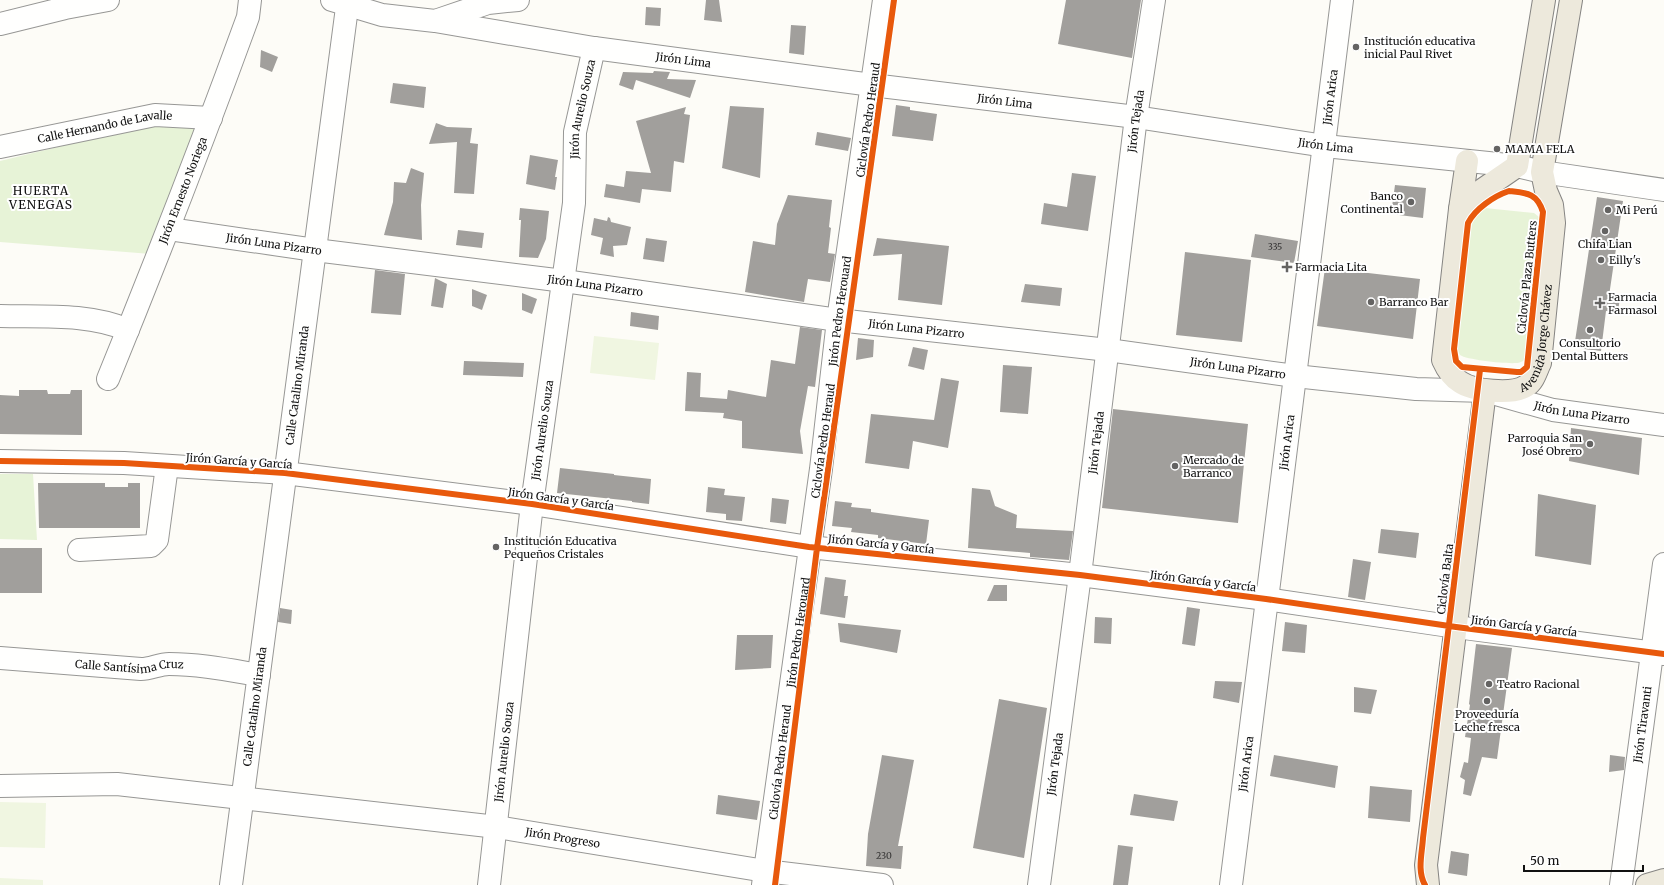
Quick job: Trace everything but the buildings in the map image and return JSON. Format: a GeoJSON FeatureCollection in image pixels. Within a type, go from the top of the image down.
{"type":"FeatureCollection","features":[{"type":"Feature","properties":{"kind":"main road"},"geometry":{"type":"LineString","coordinates":[[1460,209],[1472,197],[1517,166],[1544,0]]}},
{"type":"Feature","properties":{"kind":"main road","name":"Avenida Jorge Chávez"},"geometry":{"type":"LineString","coordinates":[[1467,161],[1460,209],[1443,360],[1449,373],[1460,383],[1485,391],[1516,391],[1526,386],[1533,379],[1540,363],[1554,223],[1552,205],[1546,191],[1542,172],[1571,0]]}},
{"type":"Feature","properties":{"kind":"main road"},"geometry":{"type":"LineString","coordinates":[[1428,885],[1426,866],[1485,391]]}},
{"type":"Feature","properties":{"kind":"main road"},"geometry":{"type":"LineString","coordinates":[[1647,885],[1664,880]]}},
{"type":"Feature","properties":{"kind":"street"},"geometry":{"type":"LineString","coordinates":[[0,24],[65,8],[108,0]]}},
{"type":"Feature","properties":{"kind":"street","name":"Jirón Ernesto Noriega"},"geometry":{"type":"LineString","coordinates":[[108,379],[169,229],[211,118],[248,17],[250,0]]}},
{"type":"Feature","properties":{"kind":"street"},"geometry":{"type":"LineString","coordinates":[[435,21],[488,3],[518,0]]}},
{"type":"Feature","properties":{"kind":"street","name":"Jirón Pedro Herouard"},"geometry":{"type":"LineString","coordinates":[[764,878],[821,469],[838,320],[884,0]]}},
{"type":"Feature","properties":{"kind":"street","name":"Jirón Tejada"},"geometry":{"type":"LineString","coordinates":[[1039,885],[1080,575],[1136,117],[1154,0]]}},
{"type":"Feature","properties":{"kind":"street","name":"Jirón Arica"},"geometry":{"type":"LineString","coordinates":[[1231,885],[1266,599],[1325,146],[1342,0]]}},
{"type":"Feature","properties":{"kind":"street","name":"Jirón Lima"},"geometry":{"type":"LineString","coordinates":[[342,1],[382,15],[435,21],[594,48],[872,85],[1136,117],[1325,146],[1517,166],[1542,172],[1664,190]]}},
{"type":"Feature","properties":{"kind":"street","name":"Calle Catalino Miranda"},"geometry":{"type":"LineString","coordinates":[[231,885],[314,250],[342,1]]}},
{"type":"Feature","properties":{"kind":"street","name":"Jirón Aurelio Souza"},"geometry":{"type":"LineString","coordinates":[[489,885],[497,827],[532,504],[574,203],[576,132],[594,48]]}},
{"type":"Feature","properties":{"kind":"street","name":"Calle Hernando de Lavalle"},"geometry":{"type":"LineString","coordinates":[[0,147],[155,115],[211,118]]}},
{"type":"Feature","properties":{"kind":"street","name":"Jirón Luna Pizarro"},"geometry":{"type":"LineString","coordinates":[[169,229],[314,250],[564,282],[838,320],[1108,350],[1295,376],[1416,389],[1485,391],[1554,410],[1664,424]]}},
{"type":"Feature","properties":{"kind":"street"},"geometry":{"type":"LineString","coordinates":[[0,316],[82,319],[115,325],[128,330]]}},
{"type":"Feature","properties":{"kind":"street","name":"Jirón García y García"},"geometry":{"type":"LineString","coordinates":[[0,461],[124,463],[285,473],[532,504],[809,547],[1080,575],[1266,599],[1456,627],[1658,654]]}},
{"type":"Feature","properties":{"kind":"street"},"geometry":{"type":"LineString","coordinates":[[79,550],[151,546],[157,540],[167,466]]}},
{"type":"Feature","properties":{"kind":"street","name":"Jirón Tiravanti"},"geometry":{"type":"LineString","coordinates":[[1621,885],[1658,654],[1664,564]]}},
{"type":"Feature","properties":{"kind":"street","name":"Calle Santísima Cruz"},"geometry":{"type":"LineString","coordinates":[[0,662],[141,669],[148,669],[167,664],[221,668],[259,675]]}},
{"type":"Feature","properties":{"kind":"street","name":"Jirón Progreso"},"geometry":{"type":"LineString","coordinates":[[0,786],[118,784],[243,798],[497,827],[764,878],[882,885]]}},
{"type":"Feature","properties":{"kind":"green space"},"geometry":{"type":"Polygon","coordinates":[[[165,121],[196,127],[151,254],[0,242],[0,161],[165,121]]]}},
{"type":"Feature","properties":{"kind":"green space"},"geometry":{"type":"Polygon","coordinates":[[[1485,208],[1534,213],[1539,217],[1543,227],[1527,358],[1519,363],[1496,362],[1464,357],[1460,355],[1457,349],[1472,221],[1478,210],[1485,208]]]}},
{"type":"Feature","properties":{"kind":"green space"},"geometry":{"type":"Polygon","coordinates":[[[594,336],[659,343],[655,380],[590,373],[594,336]]]}},
{"type":"Feature","properties":{"kind":"green space"},"geometry":{"type":"Polygon","coordinates":[[[0,474],[33,474],[37,540],[0,539],[0,474]]]}},
{"type":"Feature","properties":{"kind":"green space"},"geometry":{"type":"Polygon","coordinates":[[[0,802],[46,803],[45,848],[0,847],[0,802]]]}},
{"type":"Feature","properties":{"kind":"green space"},"geometry":{"type":"Polygon","coordinates":[[[0,878],[43,880],[43,885],[0,885],[0,878]]]}},
{"type":"Feature","properties":{"kind":"cycle path","name":"Ciclovía Pedro Heraud"},"geometry":{"type":"LineString","coordinates":[[775,885],[817,548],[894,0]]}},
{"type":"Feature","properties":{"kind":"cycle path","name":"Ciclovía Plaza Butters"},"geometry":{"type":"LineString","coordinates":[[1509,191],[1521,192],[1530,195],[1538,201],[1543,212],[1527,367],[1521,372],[1462,367],[1456,361],[1454,349],[1468,223],[1480,208],[1497,196],[1509,191]]}},
{"type":"Feature","properties":{"kind":"cycle path","name":"Ciclovía Balta"},"geometry":{"type":"LineString","coordinates":[[1425,885],[1421,874],[1421,856],[1480,370]]}},
{"type":"Feature","properties":{"kind":"cycle path"},"geometry":{"type":"LineString","coordinates":[[0,461],[124,463],[285,473],[532,504],[809,547],[1080,575],[1664,654]]}},
{"type":"Feature","properties":{"kind":"place","name":"Institución educativa inicial Paul Rivet"},"geometry":{"type":"Point","coordinates":[1356,47]}},
{"type":"Feature","properties":{"kind":"place","name":"MAMA FELA"},"geometry":{"type":"Point","coordinates":[1497,149]}},
{"type":"Feature","properties":{"kind":"place","name":"Banco Continental"},"geometry":{"type":"Point","coordinates":[1411,202]}},
{"type":"Feature","properties":{"kind":"place","name":"Mi Perú"},"geometry":{"type":"Point","coordinates":[1608,210]}},
{"type":"Feature","properties":{"kind":"place","name":"Chifa Lian"},"geometry":{"type":"Point","coordinates":[1605,231]}},
{"type":"Feature","properties":{"kind":"place","name":"Eilly's"},"geometry":{"type":"Point","coordinates":[1601,260]}},
{"type":"Feature","properties":{"kind":"place","name":"Farmacia Lita"},"geometry":{"type":"Point","coordinates":[1287,267]}},
{"type":"Feature","properties":{"kind":"place","name":"Barranco Bar"},"geometry":{"type":"Point","coordinates":[1371,302]}},
{"type":"Feature","properties":{"kind":"place","name":"Farmacia Farmasol"},"geometry":{"type":"Point","coordinates":[1600,303]}},
{"type":"Feature","properties":{"kind":"place","name":"Consultorio Dental Butters"},"geometry":{"type":"Point","coordinates":[1590,330]}},
{"type":"Feature","properties":{"kind":"place","name":"Parroquia San José Obrero"},"geometry":{"type":"Point","coordinates":[1590,444]}},
{"type":"Feature","properties":{"kind":"place","name":"Mercado de Barranco"},"geometry":{"type":"Point","coordinates":[1175,466]}},
{"type":"Feature","properties":{"kind":"place","name":"Institución Educativa Pequeños Cristales"},"geometry":{"type":"Point","coordinates":[496,547]}},
{"type":"Feature","properties":{"kind":"place","name":"Teatro Racional"},"geometry":{"type":"Point","coordinates":[1489,684]}},
{"type":"Feature","properties":{"kind":"place","name":"Proveeduría Leche fresca"},"geometry":{"type":"Point","coordinates":[1487,701]}},
{"type":"Feature","properties":{"kind":"district","name":"HUERTA VENEGAS"},"geometry":{"type":"Point","coordinates":[41,198]}}]}
